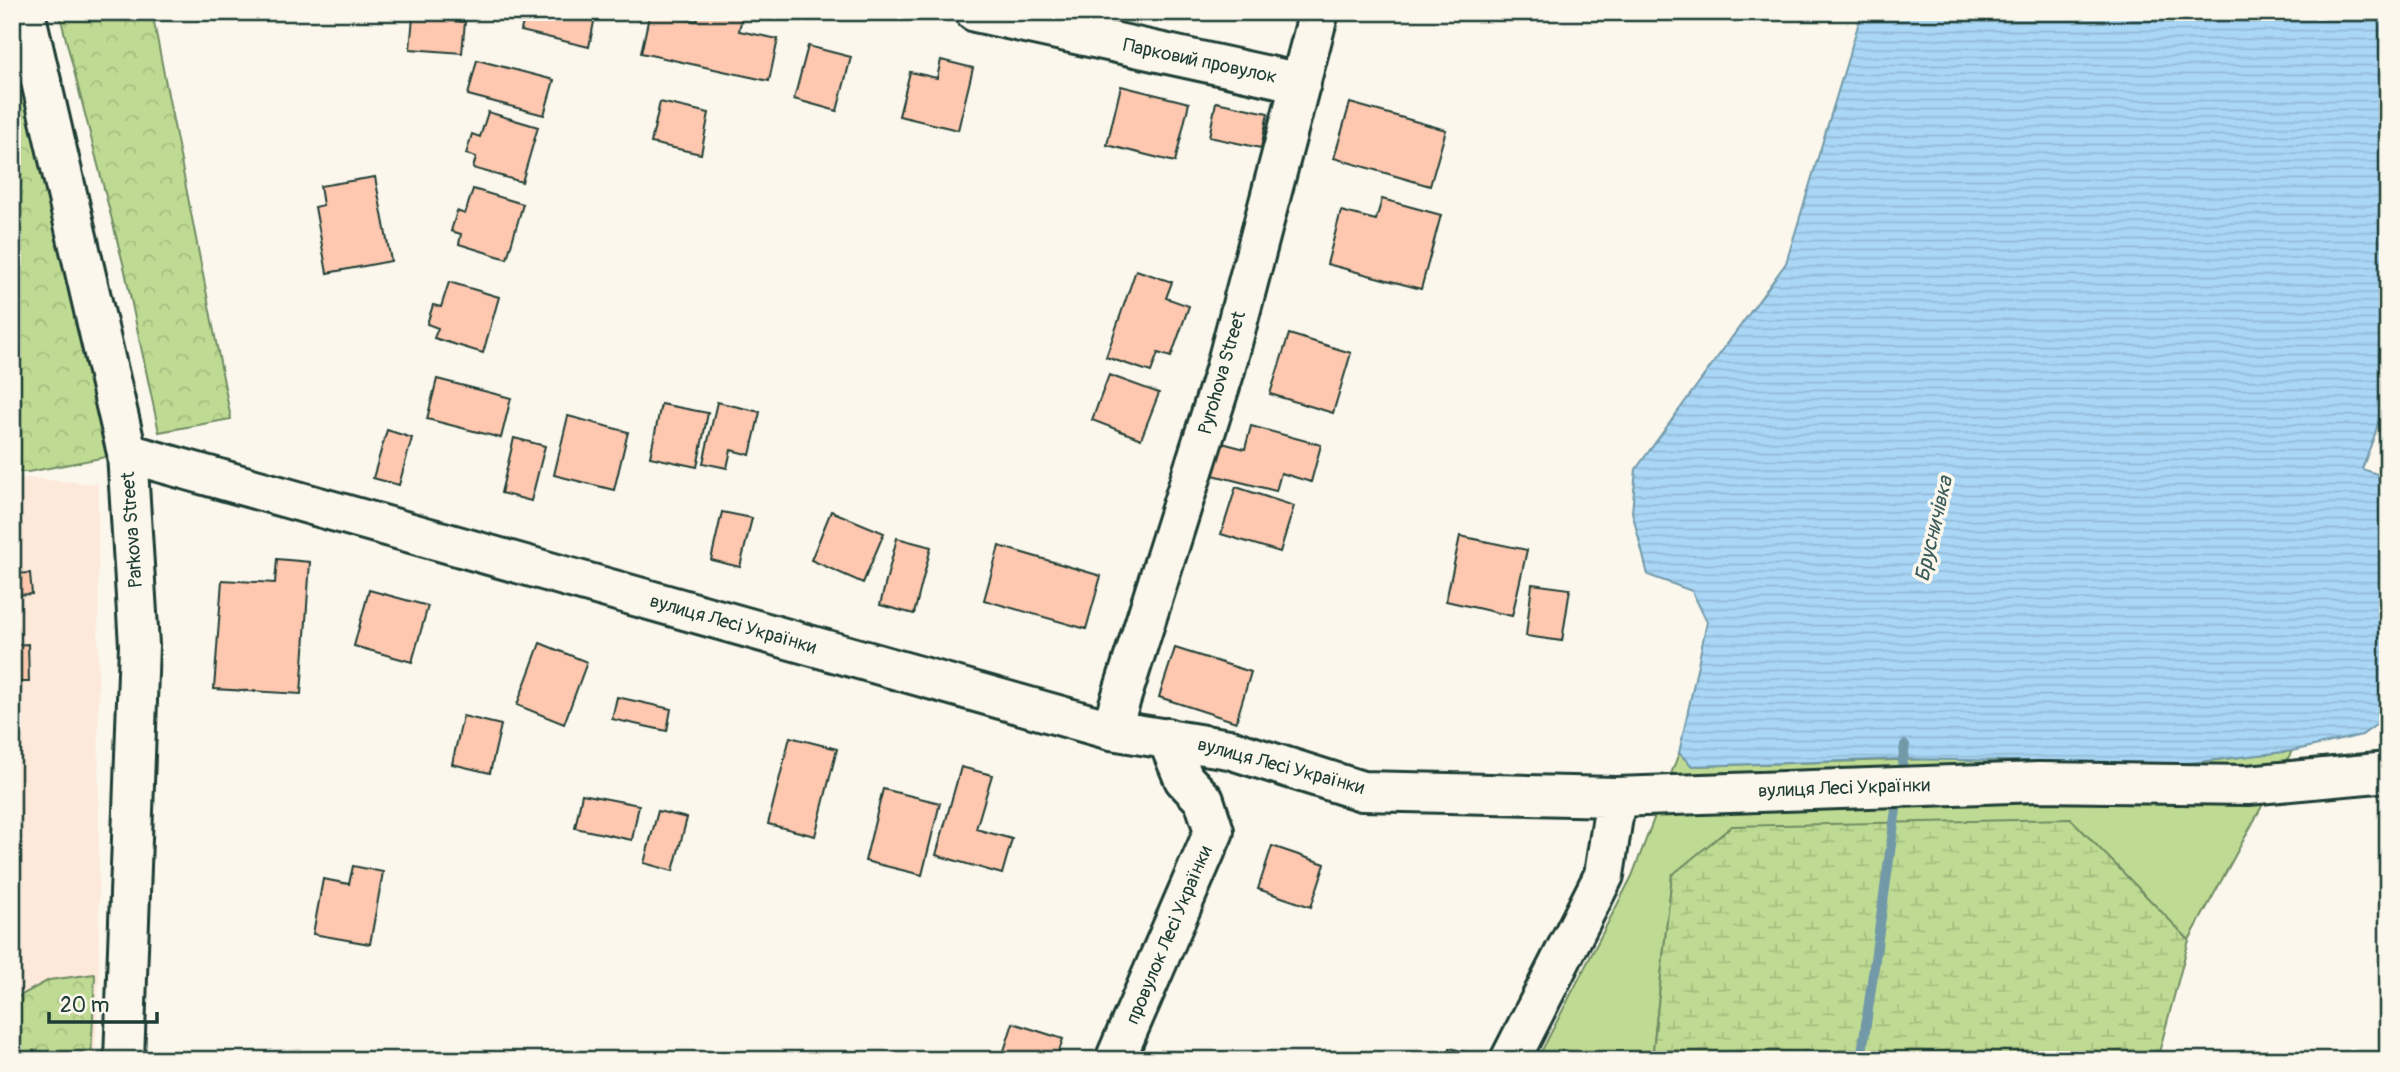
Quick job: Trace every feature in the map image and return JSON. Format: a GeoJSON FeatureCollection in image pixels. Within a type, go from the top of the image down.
{"type":"FeatureCollection","features":[{"type":"Feature","properties":{"kind":"street","name":"Parkova Street"},"geometry":{"type":"LineString","coordinates":[[24,12],[127,453],[139,645],[124,1060]]}},
{"type":"Feature","properties":{"kind":"street","name":"Парковий провулок"},"geometry":{"type":"LineString","coordinates":[[975,12],[1301,83]]}},
{"type":"Feature","properties":{"kind":"street","name":"Pyrohova Street"},"geometry":{"type":"LineString","coordinates":[[1111,730],[1225,370],[1319,12]]}},
{"type":"Feature","properties":{"kind":"street","name":"вулиця Лесі Українки"},"geometry":{"type":"LineString","coordinates":[[127,453],[1111,730],[1229,749],[1362,791],[1616,797],[2039,782],[2248,785],[2388,772]]}},
{"type":"Feature","properties":{"kind":"street","name":"провулок Лесі Українки"},"geometry":{"type":"LineString","coordinates":[[1115,1060],[1214,831],[1204,800],[1184,779],[1167,738]]}},
{"type":"Feature","properties":{"kind":"street"},"geometry":{"type":"LineString","coordinates":[[1510,1060],[1604,875],[1616,797]]}},
{"type":"Feature","properties":{"kind":"shaded area"},"geometry":{"type":"Polygon","coordinates":[[[12,477],[98,484],[99,978],[95,1060],[12,1060],[12,477]]]}},
{"type":"Feature","properties":{"kind":"green space"},"geometry":{"type":"Polygon","coordinates":[[[12,12],[127,453],[28,472],[12,472],[12,66],[15,65],[12,55],[12,12]]]}},
{"type":"Feature","properties":{"kind":"green space"},"geometry":{"type":"Polygon","coordinates":[[[59,12],[152,12],[231,419],[159,432],[125,271],[59,12]]]}},
{"type":"Feature","properties":{"kind":"green space"},"geometry":{"type":"Polygon","coordinates":[[[2292,751],[2189,940],[2070,819],[1672,875],[1652,1060],[1537,1060],[1632,876],[1679,753],[1692,766],[1931,759],[2181,764],[2292,751]]]}},
{"type":"Feature","properties":{"kind":"green space"},"geometry":{"type":"Polygon","coordinates":[[[2071,819],[2189,940],[2157,1060],[1652,1060],[1672,875],[1732,826],[2071,819]]]}},
{"type":"Feature","properties":{"kind":"green space"},"geometry":{"type":"Polygon","coordinates":[[[95,974],[91,1060],[12,1060],[12,1025],[16,998],[49,980],[95,974]]]}},
{"type":"Feature","properties":{"kind":"water"},"geometry":{"type":"Polygon","coordinates":[[[1862,12],[2388,12],[2388,386],[2362,469],[2383,476],[2388,506],[2388,716],[2362,735],[2292,751],[2181,764],[1901,759],[1692,766],[1679,753],[1707,622],[1692,591],[1648,575],[1632,512],[1636,469],[1786,263],[1862,12]]]}},
{"type":"Feature","properties":{"kind":"building"},"geometry":{"type":"Polygon","coordinates":[[[525,12],[596,12],[589,47],[521,31],[525,12]]]}},
{"type":"Feature","properties":{"kind":"building"},"geometry":{"type":"Polygon","coordinates":[[[650,12],[697,21],[699,12],[743,12],[739,31],[778,39],[769,81],[641,53],[650,12]]]}},
{"type":"Feature","properties":{"kind":"building"},"geometry":{"type":"Polygon","coordinates":[[[413,17],[465,22],[462,53],[410,49],[413,17]]]}},
{"type":"Feature","properties":{"kind":"building"},"geometry":{"type":"Polygon","coordinates":[[[808,46],[851,57],[837,111],[794,99],[808,46]]]}},
{"type":"Feature","properties":{"kind":"building"},"geometry":{"type":"Polygon","coordinates":[[[477,60],[554,80],[544,115],[468,95],[477,60]]]}},
{"type":"Feature","properties":{"kind":"building"},"geometry":{"type":"Polygon","coordinates":[[[941,60],[973,68],[958,130],[899,116],[910,72],[937,78],[941,60]]]}},
{"type":"Feature","properties":{"kind":"building"},"geometry":{"type":"Polygon","coordinates":[[[1121,86],[1189,103],[1175,162],[1107,145],[1121,86]]]}},
{"type":"Feature","properties":{"kind":"building"},"geometry":{"type":"Polygon","coordinates":[[[660,102],[709,113],[701,154],[651,143],[660,102]]]}},
{"type":"Feature","properties":{"kind":"building"},"geometry":{"type":"Polygon","coordinates":[[[1216,102],[1268,113],[1261,148],[1209,137],[1216,102]]]}},
{"type":"Feature","properties":{"kind":"building"},"geometry":{"type":"Polygon","coordinates":[[[1350,103],[1446,130],[1430,186],[1334,158],[1350,103]]]}},
{"type":"Feature","properties":{"kind":"building"},"geometry":{"type":"Polygon","coordinates":[[[488,112],[538,127],[522,182],[473,168],[476,157],[466,154],[472,134],[480,137],[488,112]]]}},
{"type":"Feature","properties":{"kind":"building"},"geometry":{"type":"Polygon","coordinates":[[[375,177],[391,261],[327,273],[315,207],[323,205],[320,186],[375,177]]]}},
{"type":"Feature","properties":{"kind":"building"},"geometry":{"type":"Polygon","coordinates":[[[473,189],[523,204],[507,259],[459,244],[461,234],[451,231],[457,211],[465,214],[473,189]]]}},
{"type":"Feature","properties":{"kind":"building"},"geometry":{"type":"Polygon","coordinates":[[[1382,199],[1441,215],[1421,289],[1327,264],[1341,211],[1376,220],[1382,199]]]}},
{"type":"Feature","properties":{"kind":"building"},"geometry":{"type":"Polygon","coordinates":[[[1136,270],[1172,282],[1166,298],[1189,306],[1171,357],[1158,353],[1151,372],[1106,357],[1136,270]]]}},
{"type":"Feature","properties":{"kind":"building"},"geometry":{"type":"Polygon","coordinates":[[[449,282],[499,297],[483,353],[434,338],[438,328],[427,324],[433,305],[441,307],[449,282]]]}},
{"type":"Feature","properties":{"kind":"building"},"geometry":{"type":"Polygon","coordinates":[[[1289,334],[1351,353],[1333,413],[1270,394],[1289,334]]]}},
{"type":"Feature","properties":{"kind":"building"},"geometry":{"type":"Polygon","coordinates":[[[1109,375],[1159,393],[1141,439],[1092,420],[1109,375]]]}},
{"type":"Feature","properties":{"kind":"building"},"geometry":{"type":"Polygon","coordinates":[[[437,379],[511,398],[501,438],[427,419],[437,379]]]}},
{"type":"Feature","properties":{"kind":"building"},"geometry":{"type":"Polygon","coordinates":[[[717,402],[760,412],[750,455],[731,450],[727,468],[703,463],[717,402]]]}},
{"type":"Feature","properties":{"kind":"building"},"geometry":{"type":"Polygon","coordinates":[[[661,404],[708,413],[697,467],[650,457],[661,404]]]}},
{"type":"Feature","properties":{"kind":"building"},"geometry":{"type":"Polygon","coordinates":[[[568,416],[628,432],[614,490],[554,475],[568,416]]]}},
{"type":"Feature","properties":{"kind":"building"},"geometry":{"type":"Polygon","coordinates":[[[1251,426],[1321,445],[1311,482],[1281,473],[1276,491],[1213,475],[1222,443],[1245,449],[1251,426]]]}},
{"type":"Feature","properties":{"kind":"building"},"geometry":{"type":"Polygon","coordinates":[[[387,430],[412,438],[399,485],[373,478],[387,430]]]}},
{"type":"Feature","properties":{"kind":"building"},"geometry":{"type":"Polygon","coordinates":[[[514,438],[545,446],[531,501],[501,493],[514,438]]]}},
{"type":"Feature","properties":{"kind":"building"},"geometry":{"type":"Polygon","coordinates":[[[1236,487],[1294,506],[1280,552],[1221,534],[1236,487]]]}},
{"type":"Feature","properties":{"kind":"building"},"geometry":{"type":"Polygon","coordinates":[[[831,511],[884,533],[863,583],[811,560],[831,511]]]}},
{"type":"Feature","properties":{"kind":"building"},"geometry":{"type":"Polygon","coordinates":[[[722,512],[752,518],[740,567],[711,560],[722,512]]]}},
{"type":"Feature","properties":{"kind":"building"},"geometry":{"type":"Polygon","coordinates":[[[1460,536],[1527,550],[1512,616],[1446,601],[1460,536]]]}},
{"type":"Feature","properties":{"kind":"building"},"geometry":{"type":"Polygon","coordinates":[[[897,538],[931,547],[914,614],[880,605],[897,538]]]}},
{"type":"Feature","properties":{"kind":"building"},"geometry":{"type":"Polygon","coordinates":[[[999,546],[1101,576],[1086,629],[984,600],[999,546]]]}},
{"type":"Feature","properties":{"kind":"building"},"geometry":{"type":"Polygon","coordinates":[[[277,559],[310,562],[301,694],[214,689],[222,580],[275,583],[277,559]]]}},
{"type":"Feature","properties":{"kind":"building"},"geometry":{"type":"Polygon","coordinates":[[[30,573],[32,594],[12,595],[12,574],[30,573]]]}},
{"type":"Feature","properties":{"kind":"building"},"geometry":{"type":"Polygon","coordinates":[[[1532,584],[1570,589],[1562,641],[1526,636],[1532,584]]]}},
{"type":"Feature","properties":{"kind":"building"},"geometry":{"type":"Polygon","coordinates":[[[369,590],[428,606],[412,662],[354,646],[369,590]]]}},
{"type":"Feature","properties":{"kind":"building"},"geometry":{"type":"Polygon","coordinates":[[[540,643],[587,662],[564,724],[517,705],[540,643]]]}},
{"type":"Feature","properties":{"kind":"building"},"geometry":{"type":"Polygon","coordinates":[[[28,644],[29,682],[12,682],[12,645],[28,644]]]}},
{"type":"Feature","properties":{"kind":"building"},"geometry":{"type":"Polygon","coordinates":[[[1175,648],[1251,672],[1236,722],[1159,697],[1175,648]]]}},
{"type":"Feature","properties":{"kind":"building"},"geometry":{"type":"Polygon","coordinates":[[[617,697],[671,709],[667,731],[612,719],[617,697]]]}},
{"type":"Feature","properties":{"kind":"building"},"geometry":{"type":"Polygon","coordinates":[[[463,716],[501,725],[490,773],[452,764],[463,716]]]}},
{"type":"Feature","properties":{"kind":"building"},"geometry":{"type":"Polygon","coordinates":[[[790,737],[837,749],[815,836],[768,824],[790,737]]]}},
{"type":"Feature","properties":{"kind":"building"},"geometry":{"type":"Polygon","coordinates":[[[961,767],[992,775],[976,829],[1012,839],[1002,874],[936,855],[961,767]]]}},
{"type":"Feature","properties":{"kind":"building"},"geometry":{"type":"Polygon","coordinates":[[[883,789],[940,803],[922,875],[865,861],[883,789]]]}},
{"type":"Feature","properties":{"kind":"building"},"geometry":{"type":"Polygon","coordinates":[[[582,794],[639,805],[632,840],[575,828],[582,794]]]}},
{"type":"Feature","properties":{"kind":"building"},"geometry":{"type":"Polygon","coordinates":[[[658,811],[687,818],[673,871],[644,863],[658,811]]]}},
{"type":"Feature","properties":{"kind":"building"},"geometry":{"type":"Polygon","coordinates":[[[1272,846],[1325,864],[1311,907],[1258,889],[1272,846]]]}},
{"type":"Feature","properties":{"kind":"building"},"geometry":{"type":"Polygon","coordinates":[[[353,866],[383,872],[370,944],[313,934],[323,879],[349,884],[353,866]]]}},
{"type":"Feature","properties":{"kind":"building"},"geometry":{"type":"Polygon","coordinates":[[[1013,1023],[1063,1039],[1056,1060],[1001,1060],[1013,1023]]]}},
{"type":"Feature","properties":{"kind":"building"},"geometry":{"type":"Polygon","coordinates":[[[1450,1048],[1489,1058],[1489,1060],[1447,1060],[1450,1048]]]}},
{"type":"Feature","properties":{"kind":"waterway","name":"Брусничівка"},"geometry":{"type":"LineString","coordinates":[[1861,1060],[1905,745]]}}]}
